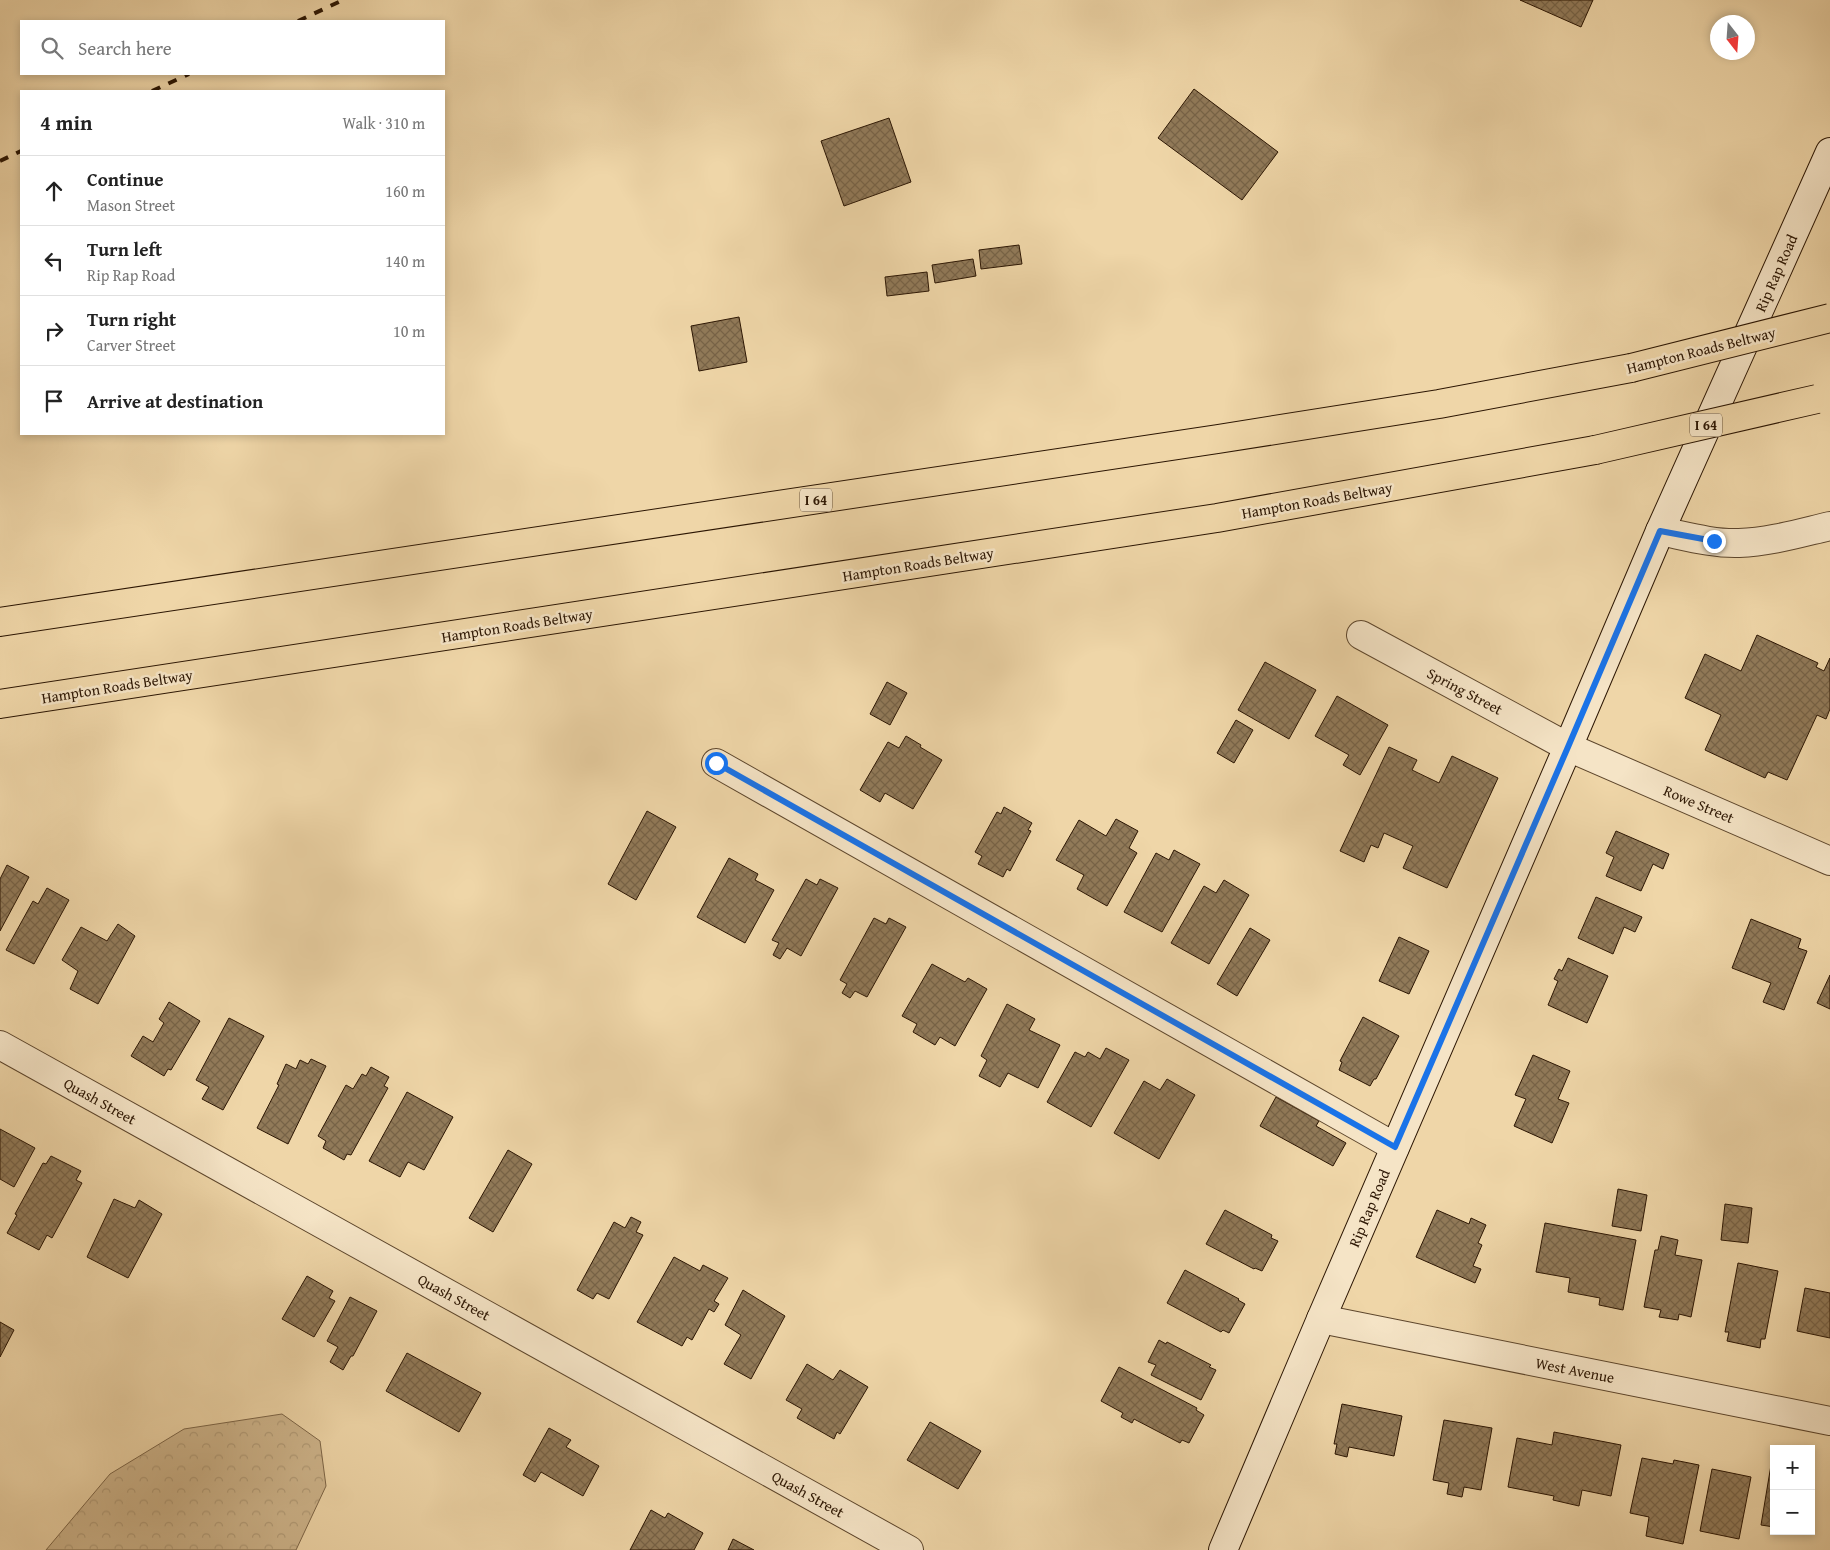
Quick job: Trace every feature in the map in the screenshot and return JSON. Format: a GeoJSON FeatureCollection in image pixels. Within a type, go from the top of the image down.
{"type":"FeatureCollection","features":[{"type":"Feature","properties":{"kind":"highway","name":"Hampton Roads Beltway"},"geometry":{"type":"LineString","coordinates":[[0,622],[1218,439],[1439,404],[1631,368],[1830,318]]}},
{"type":"Feature","properties":{"kind":"highway","name":"Hampton Roads Beltway"},"geometry":{"type":"LineString","coordinates":[[0,704],[1217,518],[1594,450],[1824,397]]}},
{"type":"Feature","properties":{"kind":"street","name":"Rip Rap Road"},"geometry":{"type":"LineString","coordinates":[[1223,1550],[1660,531],[1830,152]]}},
{"type":"Feature","properties":{"kind":"street"},"geometry":{"type":"LineString","coordinates":[[1660,531],[1714,541],[1739,543],[1765,540],[1830,526]]}},
{"type":"Feature","properties":{"kind":"street","name":"Spring Street"},"geometry":{"type":"LineString","coordinates":[[1361,635],[1568,747]]}},
{"type":"Feature","properties":{"kind":"street","name":"Rowe Street"},"geometry":{"type":"LineString","coordinates":[[1568,747],[1830,861]]}},
{"type":"Feature","properties":{"kind":"street"},"geometry":{"type":"LineString","coordinates":[[716,763],[1395,1147]]}},
{"type":"Feature","properties":{"kind":"street","name":"Quash Street"},"geometry":{"type":"LineString","coordinates":[[0,1045],[909,1550]]}},
{"type":"Feature","properties":{"kind":"street","name":"West Avenue"},"geometry":{"type":"LineString","coordinates":[[1321,1319],[1830,1422]]}},
{"type":"Feature","properties":{"kind":"green space"},"geometry":{"type":"Polygon","coordinates":[[[282,1414],[320,1441],[326,1486],[296,1550],[46,1550],[110,1474],[184,1429],[282,1414]]]}},
{"type":"Feature","properties":{"kind":"building"},"geometry":{"type":"Polygon","coordinates":[[[1520,0],[1593,0],[1581,27],[1520,0]]]}},
{"type":"Feature","properties":{"kind":"building"},"geometry":{"type":"Polygon","coordinates":[[[1194,89],[1278,152],[1242,200],[1158,138],[1194,89]]]}},
{"type":"Feature","properties":{"kind":"building"},"geometry":{"type":"Polygon","coordinates":[[[889,118],[911,182],[844,206],[821,141],[889,118]]]}},
{"type":"Feature","properties":{"kind":"building"},"geometry":{"type":"Polygon","coordinates":[[[1019,245],[1022,264],[981,269],[979,250],[1019,245]]]}},
{"type":"Feature","properties":{"kind":"building"},"geometry":{"type":"Polygon","coordinates":[[[973,259],[976,276],[935,283],[932,265],[973,259]]]}},
{"type":"Feature","properties":{"kind":"building"},"geometry":{"type":"Polygon","coordinates":[[[927,272],[929,291],[887,296],[885,277],[927,272]]]}},
{"type":"Feature","properties":{"kind":"building"},"geometry":{"type":"Polygon","coordinates":[[[739,317],[747,362],[699,371],[691,326],[739,317]]]}},
{"type":"Feature","properties":{"kind":"building"},"geometry":{"type":"Polygon","coordinates":[[[1757,635],[1818,663],[1816,667],[1824,671],[1830,658],[1830,709],[1826,719],[1817,715],[1787,780],[1768,772],[1765,778],[1705,750],[1721,715],[1685,698],[1705,654],[1741,671],[1757,635]]]}},
{"type":"Feature","properties":{"kind":"building"},"geometry":{"type":"Polygon","coordinates":[[[1265,662],[1316,690],[1289,739],[1238,710],[1265,662]]]}},
{"type":"Feature","properties":{"kind":"building"},"geometry":{"type":"Polygon","coordinates":[[[887,682],[907,693],[890,725],[870,714],[887,682]]]}},
{"type":"Feature","properties":{"kind":"building"},"geometry":{"type":"Polygon","coordinates":[[[1337,696],[1388,725],[1360,775],[1343,765],[1349,755],[1315,736],[1337,696]]]}},
{"type":"Feature","properties":{"kind":"building"},"geometry":{"type":"Polygon","coordinates":[[[1236,720],[1253,730],[1234,763],[1217,753],[1236,720]]]}},
{"type":"Feature","properties":{"kind":"building"},"geometry":{"type":"Polygon","coordinates":[[[906,736],[942,760],[913,809],[885,793],[880,802],[860,790],[888,742],[899,748],[906,736]]]}},
{"type":"Feature","properties":{"kind":"building"},"geometry":{"type":"Polygon","coordinates":[[[1389,747],[1417,760],[1412,770],[1439,783],[1452,756],[1498,778],[1447,888],[1403,868],[1413,846],[1384,833],[1378,848],[1371,845],[1364,862],[1340,851],[1389,747]]]}},
{"type":"Feature","properties":{"kind":"building"},"geometry":{"type":"Polygon","coordinates":[[[1004,807],[1032,823],[1028,830],[1031,831],[1010,871],[1007,869],[1003,877],[978,864],[982,856],[975,852],[997,812],[1001,814],[1004,807]]]}},
{"type":"Feature","properties":{"kind":"building"},"geometry":{"type":"Polygon","coordinates":[[[647,811],[676,827],[636,900],[608,884],[647,811]]]}},
{"type":"Feature","properties":{"kind":"building"},"geometry":{"type":"Polygon","coordinates":[[[1116,819],[1138,831],[1129,848],[1137,853],[1107,906],[1077,889],[1084,875],[1056,860],[1079,820],[1106,836],[1116,819]]]}},
{"type":"Feature","properties":{"kind":"building"},"geometry":{"type":"Polygon","coordinates":[[[1616,831],[1669,854],[1663,869],[1653,864],[1641,891],[1606,876],[1614,857],[1606,853],[1616,831]]]}},
{"type":"Feature","properties":{"kind":"building"},"geometry":{"type":"Polygon","coordinates":[[[1174,850],[1200,864],[1162,932],[1124,912],[1156,853],[1169,860],[1174,850]]]}},
{"type":"Feature","properties":{"kind":"building"},"geometry":{"type":"Polygon","coordinates":[[[729,858],[758,874],[755,880],[774,890],[745,943],[697,917],[729,858]]]}},
{"type":"Feature","properties":{"kind":"building"},"geometry":{"type":"Polygon","coordinates":[[[7,865],[29,877],[0,931],[0,879],[7,865]]]}},
{"type":"Feature","properties":{"kind":"building"},"geometry":{"type":"Polygon","coordinates":[[[806,879],[817,885],[820,879],[838,888],[801,956],[787,948],[780,959],[773,955],[779,943],[772,940],[806,879]]]}},
{"type":"Feature","properties":{"kind":"building"},"geometry":{"type":"Polygon","coordinates":[[[1224,880],[1249,895],[1209,964],[1171,943],[1204,886],[1216,893],[1224,880]]]}},
{"type":"Feature","properties":{"kind":"building"},"geometry":{"type":"Polygon","coordinates":[[[47,888],[69,900],[34,964],[6,950],[33,901],[38,904],[47,888]]]}},
{"type":"Feature","properties":{"kind":"building"},"geometry":{"type":"Polygon","coordinates":[[[1596,897],[1642,917],[1635,932],[1624,927],[1613,954],[1578,938],[1596,897]]]}},
{"type":"Feature","properties":{"kind":"building"},"geometry":{"type":"Polygon","coordinates":[[[874,918],[886,924],[889,918],[906,927],[867,997],[855,991],[850,998],[842,993],[847,984],[840,980],[874,918]]]}},
{"type":"Feature","properties":{"kind":"building"},"geometry":{"type":"Polygon","coordinates":[[[1751,919],[1801,939],[1798,948],[1807,951],[1784,1010],[1763,1002],[1771,983],[1732,968],[1751,919]]]}},
{"type":"Feature","properties":{"kind":"building"},"geometry":{"type":"Polygon","coordinates":[[[118,924],[135,936],[98,1004],[70,989],[78,971],[62,960],[81,927],[107,941],[118,924]]]}},
{"type":"Feature","properties":{"kind":"building"},"geometry":{"type":"Polygon","coordinates":[[[1250,928],[1270,940],[1237,996],[1217,984],[1250,928]]]}},
{"type":"Feature","properties":{"kind":"building"},"geometry":{"type":"Polygon","coordinates":[[[1399,937],[1429,951],[1409,994],[1379,981],[1399,937]]]}},
{"type":"Feature","properties":{"kind":"building"},"geometry":{"type":"Polygon","coordinates":[[[1568,958],[1608,976],[1587,1023],[1548,1005],[1558,981],[1554,979],[1559,969],[1562,971],[1568,958]]]}},
{"type":"Feature","properties":{"kind":"building"},"geometry":{"type":"Polygon","coordinates":[[[932,964],[965,982],[968,978],[987,989],[955,1046],[940,1037],[935,1045],[913,1032],[917,1024],[902,1016],[932,964]]]}},
{"type":"Feature","properties":{"kind":"building"},"geometry":{"type":"Polygon","coordinates":[[[1830,975],[1830,1009],[1817,1003],[1830,975]]]}},
{"type":"Feature","properties":{"kind":"building"},"geometry":{"type":"Polygon","coordinates":[[[169,1002],[200,1021],[171,1070],[168,1069],[164,1076],[131,1056],[143,1036],[153,1042],[164,1023],[159,1019],[169,1002]]]}},
{"type":"Feature","properties":{"kind":"building"},"geometry":{"type":"Polygon","coordinates":[[[1007,1004],[1035,1019],[1029,1030],[1060,1045],[1038,1088],[1008,1073],[1000,1087],[979,1076],[987,1060],[981,1056],[1007,1004]]]}},
{"type":"Feature","properties":{"kind":"building"},"geometry":{"type":"Polygon","coordinates":[[[1363,1017],[1399,1036],[1376,1079],[1374,1079],[1370,1086],[1339,1070],[1342,1062],[1340,1061],[1363,1017]]]}},
{"type":"Feature","properties":{"kind":"building"},"geometry":{"type":"Polygon","coordinates":[[[229,1018],[264,1036],[223,1110],[202,1099],[209,1087],[196,1080],[229,1018]]]}},
{"type":"Feature","properties":{"kind":"building"},"geometry":{"type":"Polygon","coordinates":[[[1106,1048],[1129,1060],[1091,1127],[1047,1102],[1075,1052],[1085,1057],[1088,1052],[1100,1059],[1106,1048]]]}},
{"type":"Feature","properties":{"kind":"building"},"geometry":{"type":"Polygon","coordinates":[[[1533,1055],[1570,1071],[1558,1099],[1569,1103],[1552,1143],[1514,1126],[1526,1099],[1515,1095],[1533,1055]]]}},
{"type":"Feature","properties":{"kind":"building"},"geometry":{"type":"Polygon","coordinates":[[[311,1059],[326,1066],[288,1144],[257,1128],[279,1085],[277,1084],[286,1064],[296,1069],[300,1060],[308,1064],[311,1059]]]}},
{"type":"Feature","properties":{"kind":"building"},"geometry":{"type":"Polygon","coordinates":[[[371,1067],[389,1077],[384,1086],[388,1088],[351,1155],[347,1154],[344,1160],[323,1148],[326,1141],[318,1136],[346,1085],[353,1089],[362,1074],[366,1076],[371,1067]]]}},
{"type":"Feature","properties":{"kind":"building"},"geometry":{"type":"Polygon","coordinates":[[[1167,1079],[1195,1095],[1159,1159],[1114,1133],[1144,1081],[1160,1090],[1167,1079]]]}},
{"type":"Feature","properties":{"kind":"building"},"geometry":{"type":"Polygon","coordinates":[[[407,1092],[453,1117],[424,1170],[408,1162],[400,1177],[369,1161],[407,1092]]]}},
{"type":"Feature","properties":{"kind":"building"},"geometry":{"type":"Polygon","coordinates":[[[1276,1097],[1319,1121],[1316,1126],[1346,1143],[1333,1166],[1260,1126],[1276,1097]]]}},
{"type":"Feature","properties":{"kind":"building"},"geometry":{"type":"Polygon","coordinates":[[[0,1129],[35,1148],[14,1187],[0,1179],[0,1129]]]}},
{"type":"Feature","properties":{"kind":"building"},"geometry":{"type":"Polygon","coordinates":[[[508,1150],[532,1164],[493,1232],[469,1218],[508,1150]]]}},
{"type":"Feature","properties":{"kind":"building"},"geometry":{"type":"Polygon","coordinates":[[[51,1156],[81,1171],[76,1180],[82,1183],[52,1238],[47,1235],[39,1250],[7,1233],[17,1215],[15,1214],[43,1163],[46,1164],[51,1156]]]}},
{"type":"Feature","properties":{"kind":"building"},"geometry":{"type":"Polygon","coordinates":[[[1618,1189],[1647,1195],[1641,1231],[1612,1226],[1618,1189]]]}},
{"type":"Feature","properties":{"kind":"building"},"geometry":{"type":"Polygon","coordinates":[[[114,1199],[135,1208],[139,1200],[162,1214],[128,1278],[87,1257],[114,1199]]]}},
{"type":"Feature","properties":{"kind":"building"},"geometry":{"type":"Polygon","coordinates":[[[1725,1204],[1752,1208],[1748,1243],[1721,1240],[1725,1204]]]}},
{"type":"Feature","properties":{"kind":"building"},"geometry":{"type":"Polygon","coordinates":[[[1225,1210],[1272,1235],[1271,1238],[1278,1241],[1262,1271],[1254,1269],[1206,1244],[1225,1210]]]}},
{"type":"Feature","properties":{"kind":"building"},"geometry":{"type":"Polygon","coordinates":[[[1437,1210],[1469,1224],[1471,1218],[1486,1225],[1478,1243],[1482,1245],[1473,1266],[1481,1269],[1475,1283],[1416,1257],[1437,1210]]]}},
{"type":"Feature","properties":{"kind":"building"},"geometry":{"type":"Polygon","coordinates":[[[631,1217],[641,1222],[636,1232],[643,1235],[609,1299],[597,1293],[593,1299],[577,1290],[614,1222],[625,1228],[631,1217]]]}},
{"type":"Feature","properties":{"kind":"building"},"geometry":{"type":"Polygon","coordinates":[[[1545,1223],[1636,1240],[1623,1310],[1599,1305],[1600,1298],[1568,1292],[1570,1278],[1536,1272],[1545,1223]]]}},
{"type":"Feature","properties":{"kind":"building"},"geometry":{"type":"Polygon","coordinates":[[[1661,1236],[1678,1240],[1675,1255],[1702,1260],[1691,1317],[1679,1314],[1678,1320],[1659,1317],[1661,1310],[1644,1307],[1655,1250],[1658,1250],[1661,1236]]]}},
{"type":"Feature","properties":{"kind":"building"},"geometry":{"type":"Polygon","coordinates":[[[674,1257],[700,1271],[703,1265],[728,1278],[714,1301],[719,1304],[714,1312],[709,1309],[692,1340],[687,1337],[682,1346],[637,1322],[674,1257]]]}},
{"type":"Feature","properties":{"kind":"building"},"geometry":{"type":"Polygon","coordinates":[[[1738,1263],[1778,1271],[1765,1339],[1761,1339],[1760,1348],[1727,1341],[1729,1332],[1725,1332],[1738,1263]]]}},
{"type":"Feature","properties":{"kind":"building"},"geometry":{"type":"Polygon","coordinates":[[[1185,1270],[1245,1304],[1229,1333],[1223,1330],[1221,1332],[1167,1303],[1185,1270]]]}},
{"type":"Feature","properties":{"kind":"building"},"geometry":{"type":"Polygon","coordinates":[[[307,1276],[333,1291],[329,1298],[335,1301],[314,1337],[282,1319],[307,1276]]]}},
{"type":"Feature","properties":{"kind":"building"},"geometry":{"type":"Polygon","coordinates":[[[1805,1288],[1830,1293],[1830,1338],[1797,1331],[1805,1288]]]}},
{"type":"Feature","properties":{"kind":"building"},"geometry":{"type":"Polygon","coordinates":[[[743,1290],[785,1316],[751,1379],[724,1364],[741,1335],[725,1325],[743,1290]]]}},
{"type":"Feature","properties":{"kind":"building"},"geometry":{"type":"Polygon","coordinates":[[[350,1297],[377,1311],[353,1356],[351,1356],[343,1370],[330,1362],[338,1347],[327,1341],[350,1297]]]}},
{"type":"Feature","properties":{"kind":"building"},"geometry":{"type":"Polygon","coordinates":[[[0,1322],[14,1330],[0,1357],[0,1322]]]}},
{"type":"Feature","properties":{"kind":"building"},"geometry":{"type":"Polygon","coordinates":[[[1159,1340],[1166,1344],[1167,1342],[1211,1365],[1209,1367],[1216,1370],[1201,1400],[1151,1375],[1156,1365],[1148,1362],[1159,1340]]]}},
{"type":"Feature","properties":{"kind":"building"},"geometry":{"type":"Polygon","coordinates":[[[407,1353],[481,1393],[459,1432],[386,1391],[407,1353]]]}},
{"type":"Feature","properties":{"kind":"building"},"geometry":{"type":"Polygon","coordinates":[[[807,1364],[833,1380],[840,1370],[868,1387],[840,1434],[837,1432],[834,1439],[797,1418],[802,1409],[786,1400],[807,1364]]]}},
{"type":"Feature","properties":{"kind":"building"},"geometry":{"type":"Polygon","coordinates":[[[1119,1367],[1197,1408],[1196,1410],[1204,1415],[1189,1443],[1182,1440],[1180,1443],[1134,1419],[1132,1423],[1121,1417],[1123,1413],[1101,1401],[1119,1367]]]}},
{"type":"Feature","properties":{"kind":"building"},"geometry":{"type":"Polygon","coordinates":[[[1342,1404],[1402,1416],[1394,1456],[1349,1447],[1347,1457],[1335,1454],[1337,1444],[1334,1444],[1342,1404]]]}},
{"type":"Feature","properties":{"kind":"building"},"geometry":{"type":"Polygon","coordinates":[[[1444,1420],[1492,1428],[1481,1490],[1464,1487],[1462,1497],[1447,1494],[1449,1483],[1433,1480],[1444,1420]]]}},
{"type":"Feature","properties":{"kind":"building"},"geometry":{"type":"Polygon","coordinates":[[[930,1422],[981,1451],[958,1489],[907,1460],[930,1422]]]}},
{"type":"Feature","properties":{"kind":"building"},"geometry":{"type":"Polygon","coordinates":[[[549,1428],[571,1440],[566,1447],[599,1466],[583,1496],[541,1472],[535,1482],[523,1475],[549,1428]]]}},
{"type":"Feature","properties":{"kind":"building"},"geometry":{"type":"Polygon","coordinates":[[[1554,1432],[1621,1445],[1611,1496],[1582,1490],[1579,1506],[1553,1500],[1554,1496],[1508,1487],[1517,1438],[1552,1445],[1554,1432]]]}},
{"type":"Feature","properties":{"kind":"building"},"geometry":{"type":"Polygon","coordinates":[[[1642,1458],[1673,1464],[1674,1460],[1699,1465],[1683,1544],[1646,1536],[1649,1517],[1630,1513],[1642,1458]]]}},
{"type":"Feature","properties":{"kind":"building"},"geometry":{"type":"Polygon","coordinates":[[[1712,1469],[1751,1477],[1739,1539],[1700,1531],[1712,1469]]]}},
{"type":"Feature","properties":{"kind":"building"},"geometry":{"type":"Polygon","coordinates":[[[1770,1471],[1770,1526],[1761,1525],[1770,1471]]]}},
{"type":"Feature","properties":{"kind":"building"},"geometry":{"type":"Polygon","coordinates":[[[651,1510],[665,1518],[668,1513],[703,1533],[694,1550],[630,1550],[651,1510]]]}},
{"type":"Feature","properties":{"kind":"building"},"geometry":{"type":"Polygon","coordinates":[[[733,1539],[754,1550],[728,1550],[733,1539]]]}},
{"type":"Feature","properties":{"kind":"railway"},"geometry":{"type":"LineString","coordinates":[[300,20],[343,0]]}},
{"type":"Feature","properties":{"kind":"railway"},"geometry":{"type":"LineString","coordinates":[[154,90],[187,75]]}},
{"type":"Feature","properties":{"kind":"railway"},"geometry":{"type":"LineString","coordinates":[[0,161],[20,151]]}},
{"type":"Feature","properties":{"kind":"route"},"geometry":{"type":"LineString","coordinates":[[716,763],[1395,1147],[1660,531],[1714,541]]}}]}
